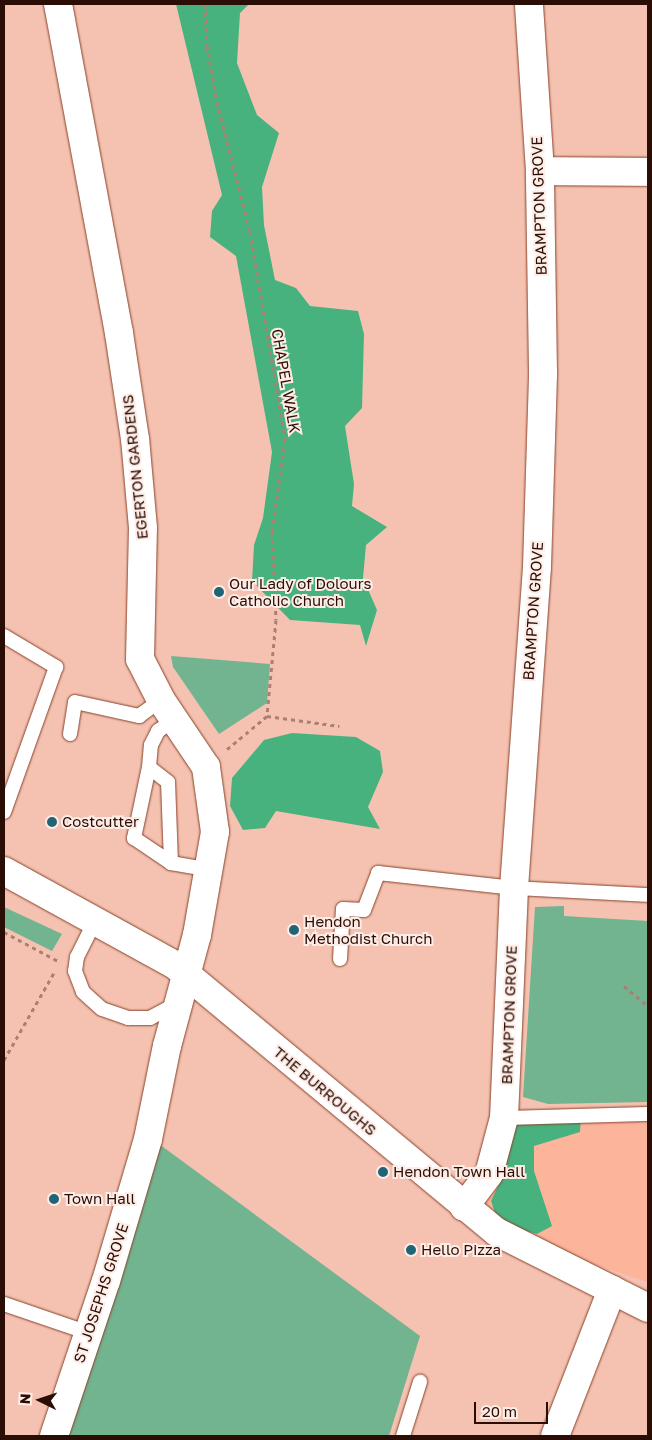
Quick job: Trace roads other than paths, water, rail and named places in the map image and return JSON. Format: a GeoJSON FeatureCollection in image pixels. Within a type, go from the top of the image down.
{"type":"FeatureCollection","features":[{"type":"Feature","properties":{"kind":"street","name":"EGERTON GARDENS"},"geometry":{"type":"LineString","coordinates":[[58,4],[114,304],[135,439],[143,528],[140,659],[168,710],[206,767],[215,832],[210,870],[186,974]]}},
{"type":"Feature","properties":{"kind":"street","name":"BRAMPTON GROVE"},"geometry":{"type":"LineString","coordinates":[[464,1208],[490,1174],[504,1118],[514,888],[537,567],[543,372],[540,171],[529,4]]}},
{"type":"Feature","properties":{"kind":"street"},"geometry":{"type":"LineString","coordinates":[[540,171],[648,172]]}},
{"type":"Feature","properties":{"kind":"street","name":"THE BURROUGHS"},"geometry":{"type":"LineString","coordinates":[[4,871],[186,974],[464,1208],[497,1232],[648,1308]]}},
{"type":"Feature","properties":{"kind":"street","name":"ST JOSEPHS GROVE"},"geometry":{"type":"LineString","coordinates":[[54,1436],[89,1332],[148,1138],[186,974]]}},
{"type":"Feature","properties":{"kind":"street"},"geometry":{"type":"LineString","coordinates":[[555,1436],[612,1290]]}},
{"type":"Feature","properties":{"kind":"lane"},"geometry":{"type":"LineString","coordinates":[[4,636],[56,667],[4,812]]}},
{"type":"Feature","properties":{"kind":"lane"},"geometry":{"type":"LineString","coordinates":[[70,734],[75,702],[139,716],[168,710]]}},
{"type":"Feature","properties":{"kind":"lane"},"geometry":{"type":"LineString","coordinates":[[168,710],[151,745],[149,767],[134,838],[170,863],[210,870]]}},
{"type":"Feature","properties":{"kind":"lane"},"geometry":{"type":"LineString","coordinates":[[149,767],[168,782],[170,863]]}},
{"type":"Feature","properties":{"kind":"lane"},"geometry":{"type":"LineString","coordinates":[[340,959],[343,909],[364,910],[378,873],[514,888],[648,895]]}},
{"type":"Feature","properties":{"kind":"lane"},"geometry":{"type":"LineString","coordinates":[[95,921],[77,957],[75,971],[83,992],[102,1009],[128,1018],[150,1018],[178,1002]]}},
{"type":"Feature","properties":{"kind":"lane"},"geometry":{"type":"LineString","coordinates":[[504,1118],[648,1114]]}},
{"type":"Feature","properties":{"kind":"lane"},"geometry":{"type":"LineString","coordinates":[[4,1304],[89,1332]]}},
{"type":"Feature","properties":{"kind":"lane"},"geometry":{"type":"LineString","coordinates":[[403,1436],[420,1382]]}},
{"type":"Feature","properties":{"kind":"place","name":"Our Lady of Dolours Catholic Church"},"geometry":{"type":"Point","coordinates":[219,592]}},
{"type":"Feature","properties":{"kind":"place","name":"Costcutter"},"geometry":{"type":"Point","coordinates":[52,822]}},
{"type":"Feature","properties":{"kind":"place","name":"Hendon Methodist Church"},"geometry":{"type":"Point","coordinates":[294,930]}},
{"type":"Feature","properties":{"kind":"place","name":"Hendon Town Hall"},"geometry":{"type":"Point","coordinates":[383,1172]}},
{"type":"Feature","properties":{"kind":"place","name":"Town Hall"},"geometry":{"type":"Point","coordinates":[54,1199]}},
{"type":"Feature","properties":{"kind":"place","name":"Hello Pizza"},"geometry":{"type":"Point","coordinates":[411,1250]}}]}
